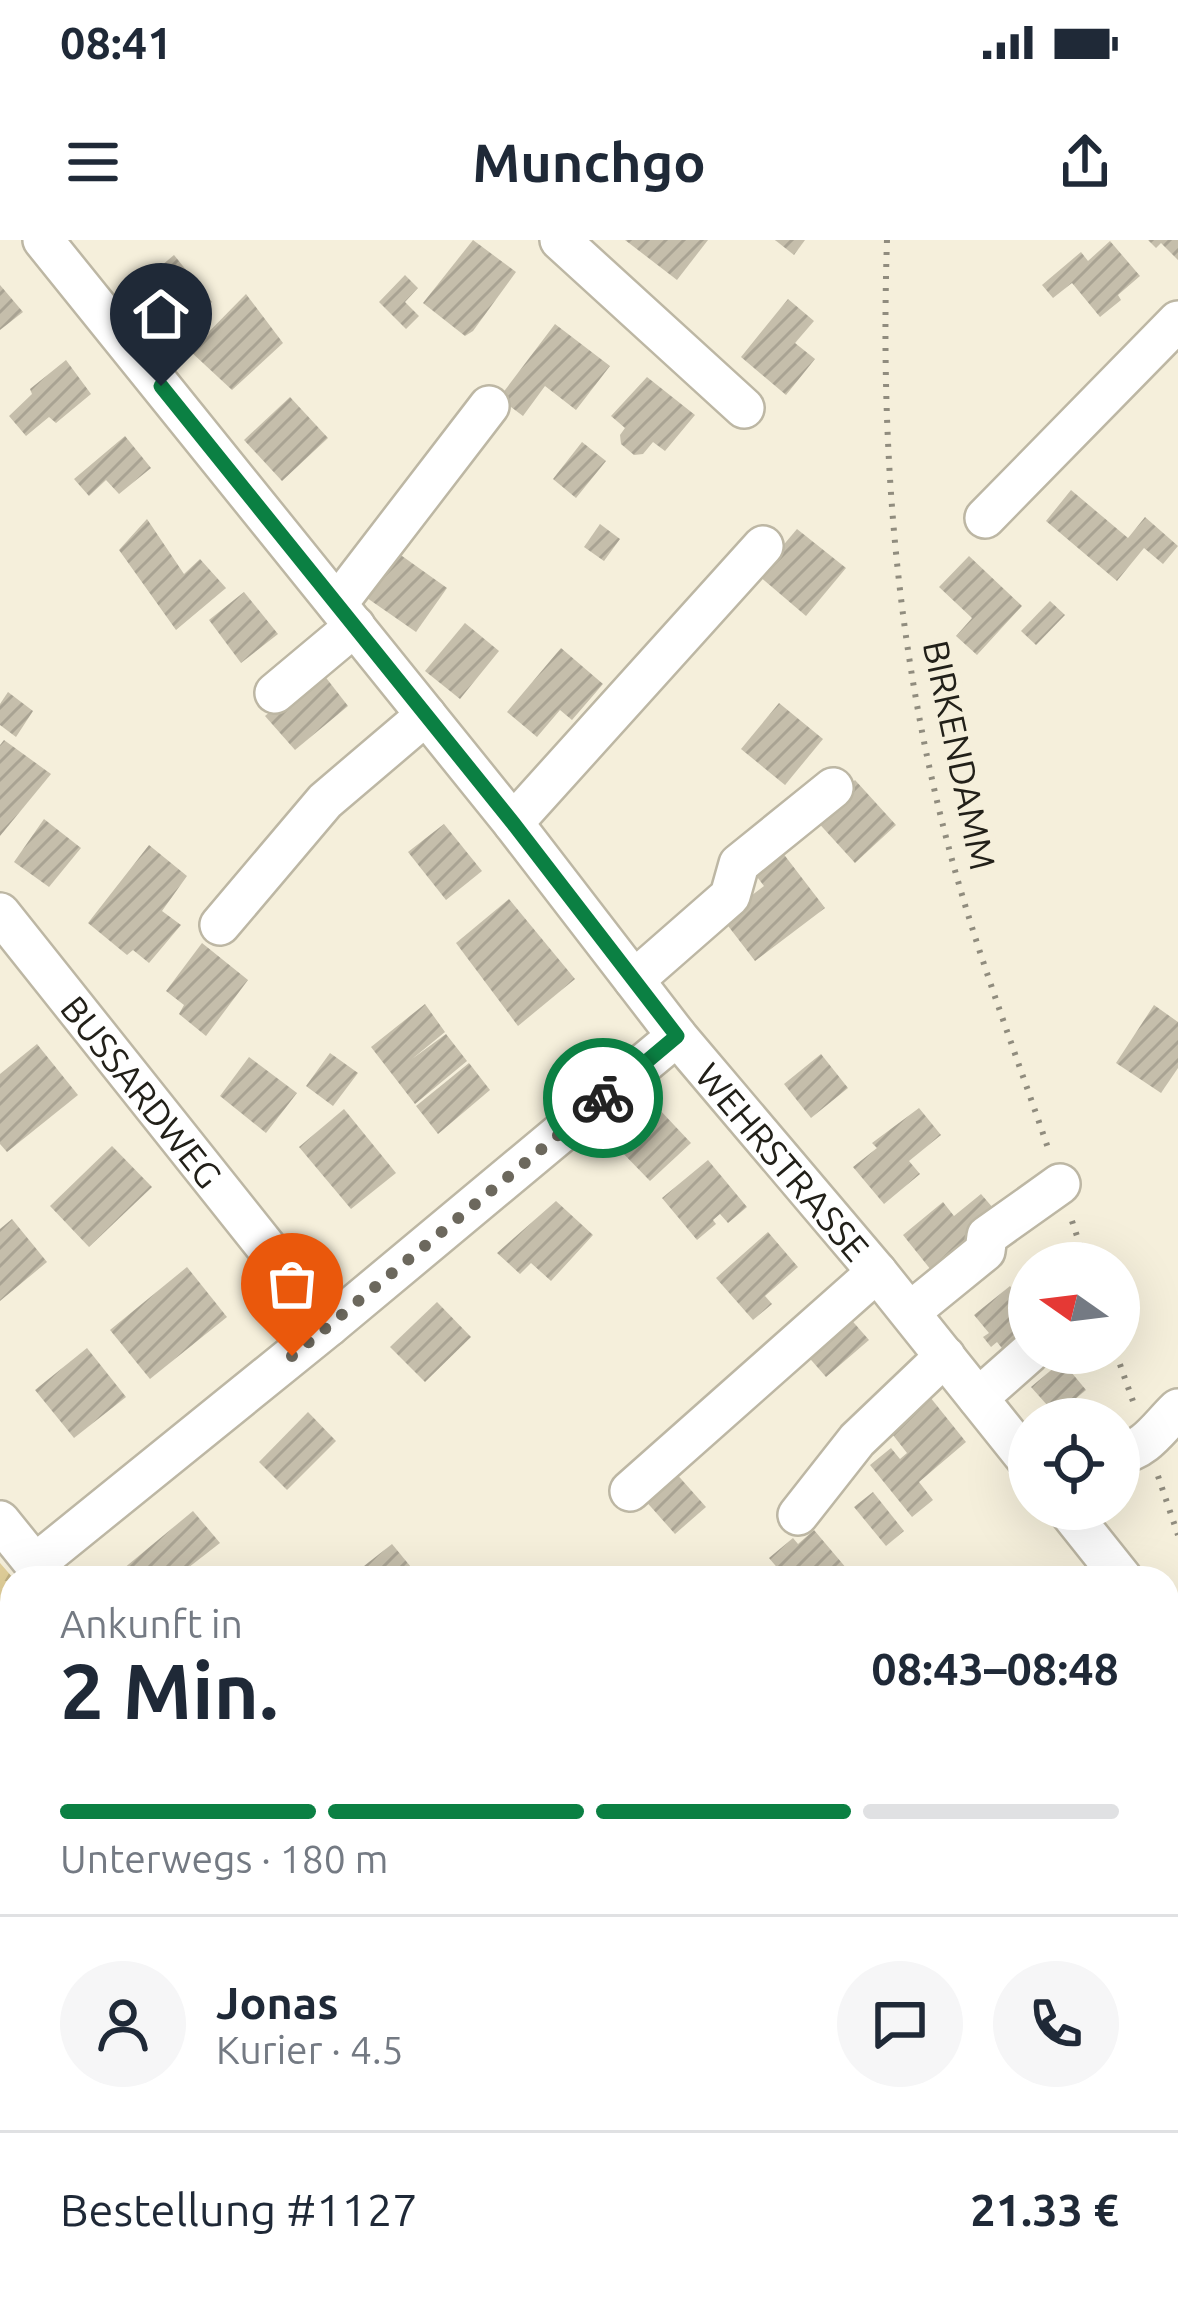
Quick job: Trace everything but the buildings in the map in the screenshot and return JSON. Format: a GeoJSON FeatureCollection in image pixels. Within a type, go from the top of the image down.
{"type":"FeatureCollection","features":[{"type":"Feature","properties":{"kind":"street","name":"WEHRSTRASSE"},"geometry":{"type":"LineString","coordinates":[[43,240],[513,823],[677,1036],[877,1271],[1008,1436]]}},
{"type":"Feature","properties":{"kind":"street"},"geometry":{"type":"LineString","coordinates":[[560,240],[744,408]]}},
{"type":"Feature","properties":{"kind":"street"},"geometry":{"type":"LineString","coordinates":[[985,518],[1178,321]]}},
{"type":"Feature","properties":{"kind":"street"},"geometry":{"type":"LineString","coordinates":[[275,693],[346,615],[489,406]]}},
{"type":"Feature","properties":{"kind":"street"},"geometry":{"type":"LineString","coordinates":[[513,823],[763,546]]}},
{"type":"Feature","properties":{"kind":"street"},"geometry":{"type":"LineString","coordinates":[[220,925],[325,801],[426,715]]}},
{"type":"Feature","properties":{"kind":"street"},"geometry":{"type":"LineString","coordinates":[[634,980],[730,896],[739,864],[833,788]]}},
{"type":"Feature","properties":{"kind":"street","name":"BUSSARDWEG"},"geometry":{"type":"LineString","coordinates":[[0,914],[329,1326]]}},
{"type":"Feature","properties":{"kind":"street"},"geometry":{"type":"LineString","coordinates":[[46,1566],[677,1036]]}},
{"type":"Feature","properties":{"kind":"street"},"geometry":{"type":"LineString","coordinates":[[910,1312],[985,1251],[987,1236],[1060,1184]]}},
{"type":"Feature","properties":{"kind":"street"},"geometry":{"type":"LineString","coordinates":[[631,1491],[877,1271]]}},
{"type":"Feature","properties":{"kind":"street"},"geometry":{"type":"LineString","coordinates":[[798,1515],[857,1440],[945,1356]]}},
{"type":"Feature","properties":{"kind":"street"},"geometry":{"type":"LineString","coordinates":[[978,1398],[1008,1372]]}},
{"type":"Feature","properties":{"kind":"street"},"geometry":{"type":"LineString","coordinates":[[1140,1448],[1178,1408]]}},
{"type":"Feature","properties":{"kind":"street"},"geometry":{"type":"LineString","coordinates":[[0,1521],[36,1566]]}},
{"type":"Feature","properties":{"kind":"street"},"geometry":{"type":"LineString","coordinates":[[1083,1530],[1112,1566]]}},
{"type":"Feature","properties":{"kind":"path","name":"BIRKENDAMM"},"geometry":{"type":"LineString","coordinates":[[887,240],[887,468],[896,581],[921,729],[951,858],[1079,1242]]}},
{"type":"Feature","properties":{"kind":"way so far"},"geometry":{"type":"LineString","coordinates":[[292,1356],[603,1098]]}},
{"type":"Feature","properties":{"kind":"route"},"geometry":{"type":"LineString","coordinates":[[161,386],[513,823],[677,1036],[603,1098]]}}]}
